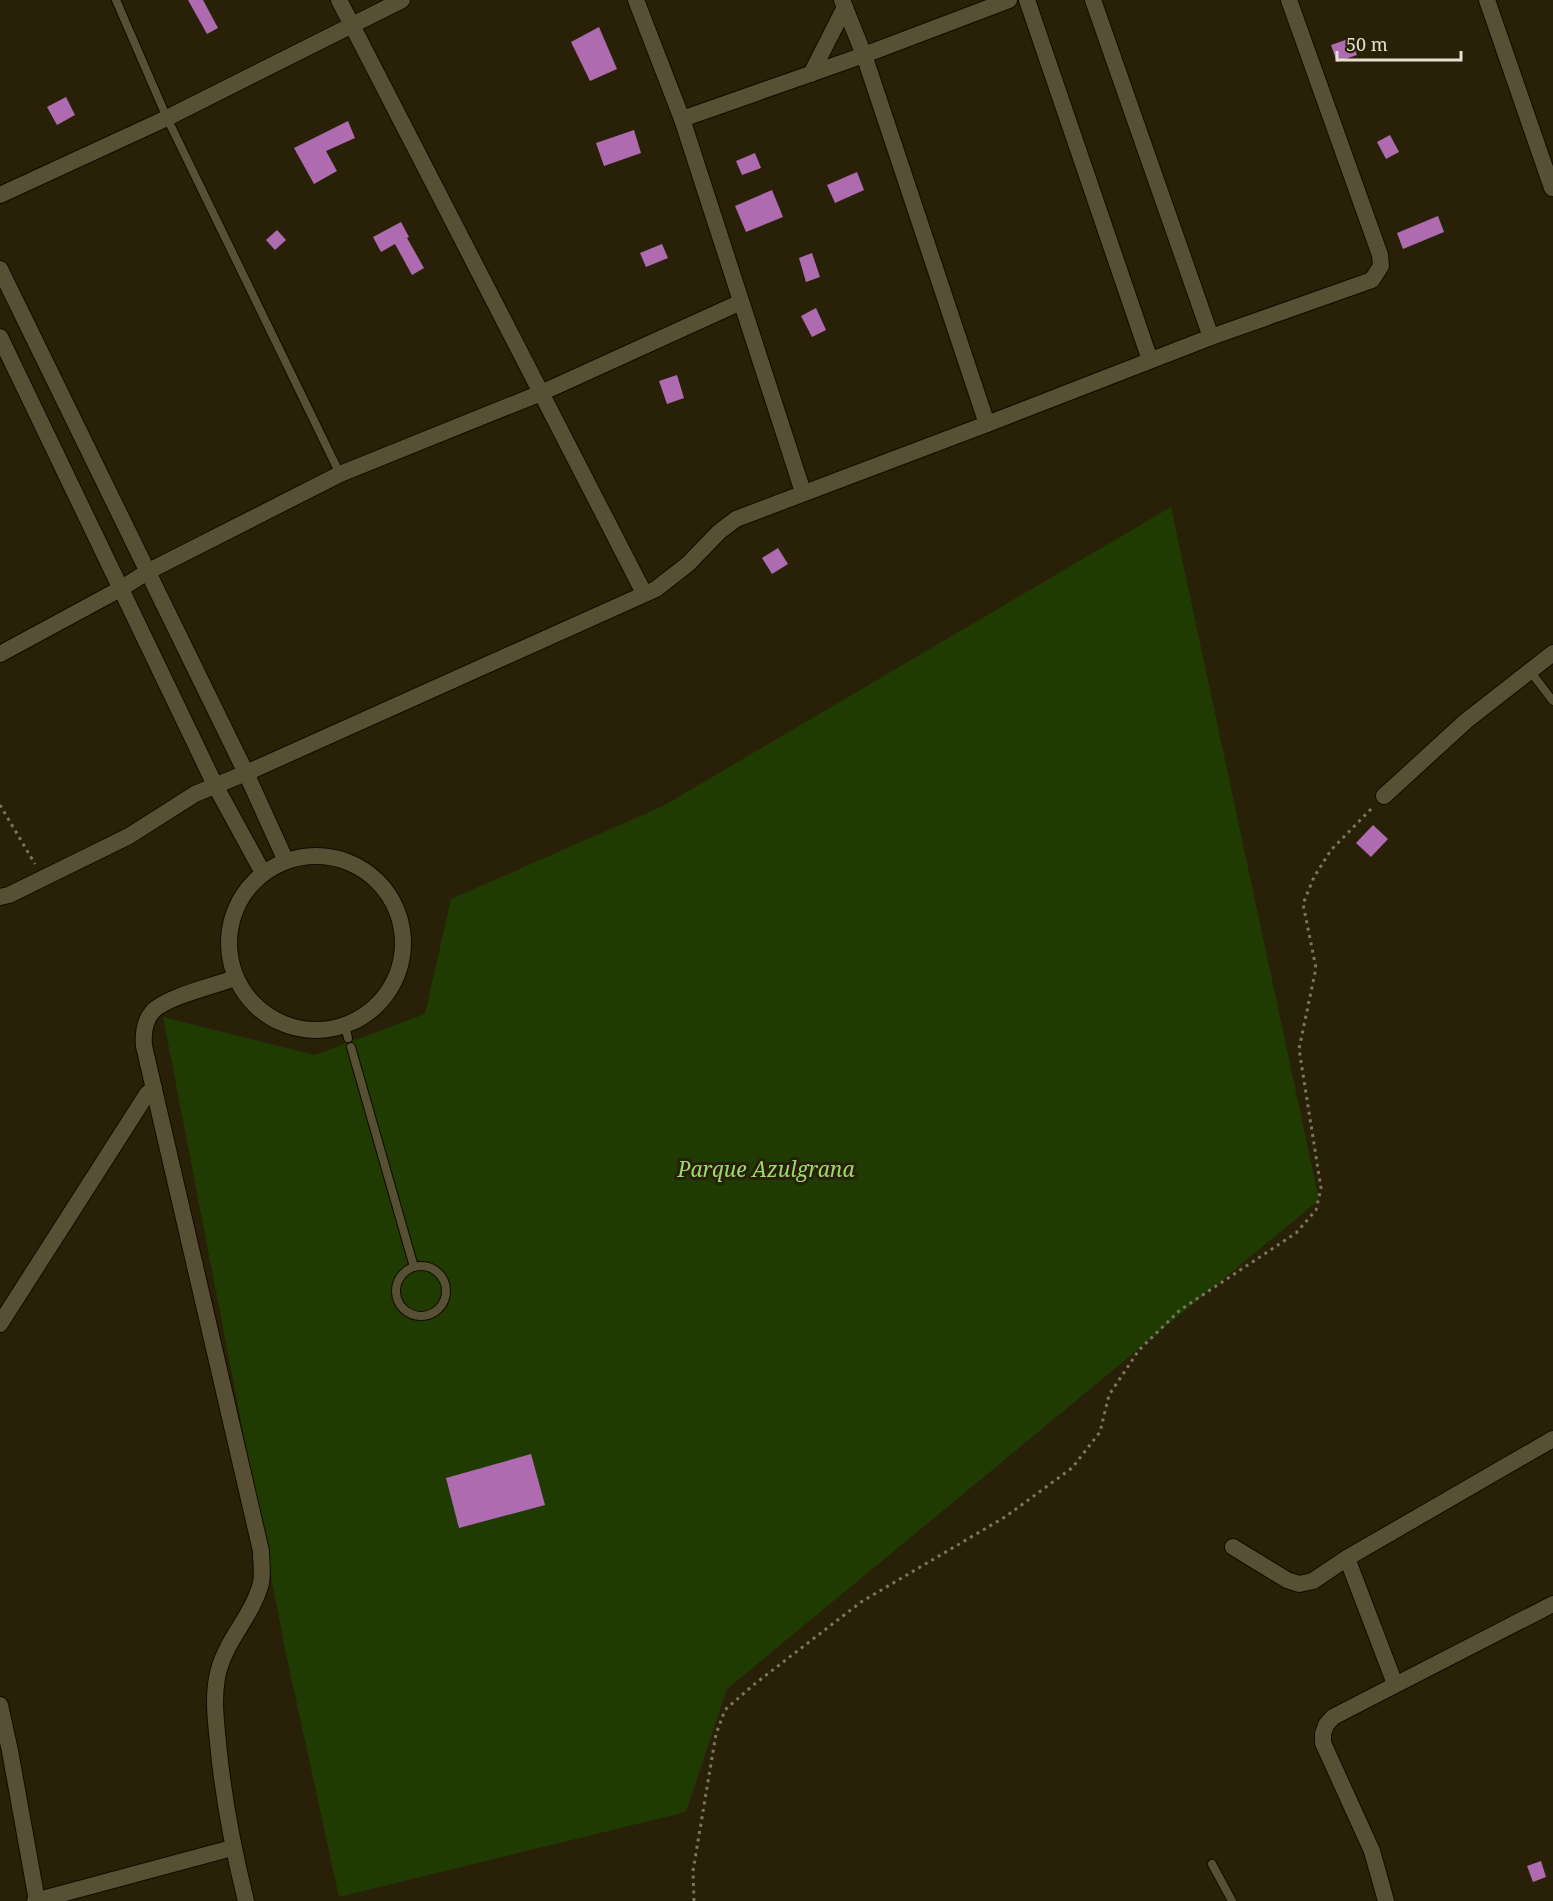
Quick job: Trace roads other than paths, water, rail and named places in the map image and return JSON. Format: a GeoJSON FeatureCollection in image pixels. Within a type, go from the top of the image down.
{"type":"FeatureCollection","features":[{"type":"Feature","properties":{"kind":"street"},"geometry":{"type":"LineString","coordinates":[[339,0],[644,593]]}},
{"type":"Feature","properties":{"kind":"street"},"geometry":{"type":"LineString","coordinates":[[0,195],[167,118],[402,0]]}},
{"type":"Feature","properties":{"kind":"street"},"geometry":{"type":"LineString","coordinates":[[636,0],[682,119],[803,492]]}},
{"type":"Feature","properties":{"kind":"street"},"geometry":{"type":"LineString","coordinates":[[682,119],[864,55],[1009,0]]}},
{"type":"Feature","properties":{"kind":"street"},"geometry":{"type":"LineString","coordinates":[[1027,0],[1150,360]]}},
{"type":"Feature","properties":{"kind":"street"},"geometry":{"type":"LineString","coordinates":[[1093,0],[1210,337]]}},
{"type":"Feature","properties":{"kind":"street"},"geometry":{"type":"LineString","coordinates":[[0,897],[9,895],[129,836],[195,794],[656,589],[688,564],[719,532],[736,519],[1210,337],[1372,280],[1381,266],[1380,255],[1289,0]]}},
{"type":"Feature","properties":{"kind":"street"},"geometry":{"type":"LineString","coordinates":[[1487,0],[1552,188]]}},
{"type":"Feature","properties":{"kind":"street"},"geometry":{"type":"LineString","coordinates":[[811,74],[844,4]]}},
{"type":"Feature","properties":{"kind":"street"},"geometry":{"type":"LineString","coordinates":[[844,4],[864,55],[987,424]]}},
{"type":"Feature","properties":{"kind":"street"},"geometry":{"type":"LineString","coordinates":[[0,269],[246,773],[286,861]]}},
{"type":"Feature","properties":{"kind":"street"},"geometry":{"type":"LineString","coordinates":[[0,654],[147,572],[340,474],[541,393],[741,302]]}},
{"type":"Feature","properties":{"kind":"street"},"geometry":{"type":"LineString","coordinates":[[0,337],[215,785],[263,873]]}},
{"type":"Feature","properties":{"kind":"street"},"geometry":{"type":"LineString","coordinates":[[1384,796],[1466,721],[1553,653]]}},
{"type":"Feature","properties":{"kind":"street"},"geometry":{"type":"LineString","coordinates":[[312,855],[340,858],[365,870],[385,889],[398,913],[403,940],[400,967],[388,992],[347,1032],[331,1029],[302,1030],[274,1021],[251,1003],[235,978],[228,950],[231,921],[243,894],[263,873],[286,861],[312,855]]}},
{"type":"Feature","properties":{"kind":"street"},"geometry":{"type":"LineString","coordinates":[[235,978],[168,1002],[152,1012],[143,1030],[144,1046],[261,1551],[261,1582],[252,1604],[225,1650],[216,1679],[219,1762],[232,1848],[246,1901]]}},
{"type":"Feature","properties":{"kind":"street"},"geometry":{"type":"LineString","coordinates":[[0,1324],[147,1094],[154,1088]]}},
{"type":"Feature","properties":{"kind":"street"},"geometry":{"type":"LineString","coordinates":[[1233,1546],[1287,1580],[1299,1584],[1313,1581],[1347,1558],[1553,1439]]}},
{"type":"Feature","properties":{"kind":"street"},"geometry":{"type":"LineString","coordinates":[[1347,1558],[1395,1684]]}},
{"type":"Feature","properties":{"kind":"street"},"geometry":{"type":"LineString","coordinates":[[1386,1901],[1372,1851],[1326,1753],[1323,1734],[1326,1725],[1333,1717],[1553,1604]]}},
{"type":"Feature","properties":{"kind":"street"},"geometry":{"type":"LineString","coordinates":[[0,1706],[36,1901],[232,1848]]}},
{"type":"Feature","properties":{"kind":"lane"},"geometry":{"type":"LineString","coordinates":[[116,0],[167,118],[340,474]]}},
{"type":"Feature","properties":{"kind":"lane"},"geometry":{"type":"LineString","coordinates":[[1530,671],[1553,701]]}},
{"type":"Feature","properties":{"kind":"lane"},"geometry":{"type":"LineString","coordinates":[[351,1047],[414,1267]]}},
{"type":"Feature","properties":{"kind":"lane"},"geometry":{"type":"LineString","coordinates":[[422,1266],[436,1271],[445,1284],[444,1299],[440,1306],[420,1316],[405,1310],[397,1297],[396,1290],[401,1275],[414,1267],[422,1266]]}},
{"type":"Feature","properties":{"kind":"lane"},"geometry":{"type":"LineString","coordinates":[[1212,1864],[1232,1901]]}},
{"type":"Feature","properties":{"kind":"park label","name":"Parque Azulgrana"},"geometry":{"type":"Point","coordinates":[766,1170]}}]}
